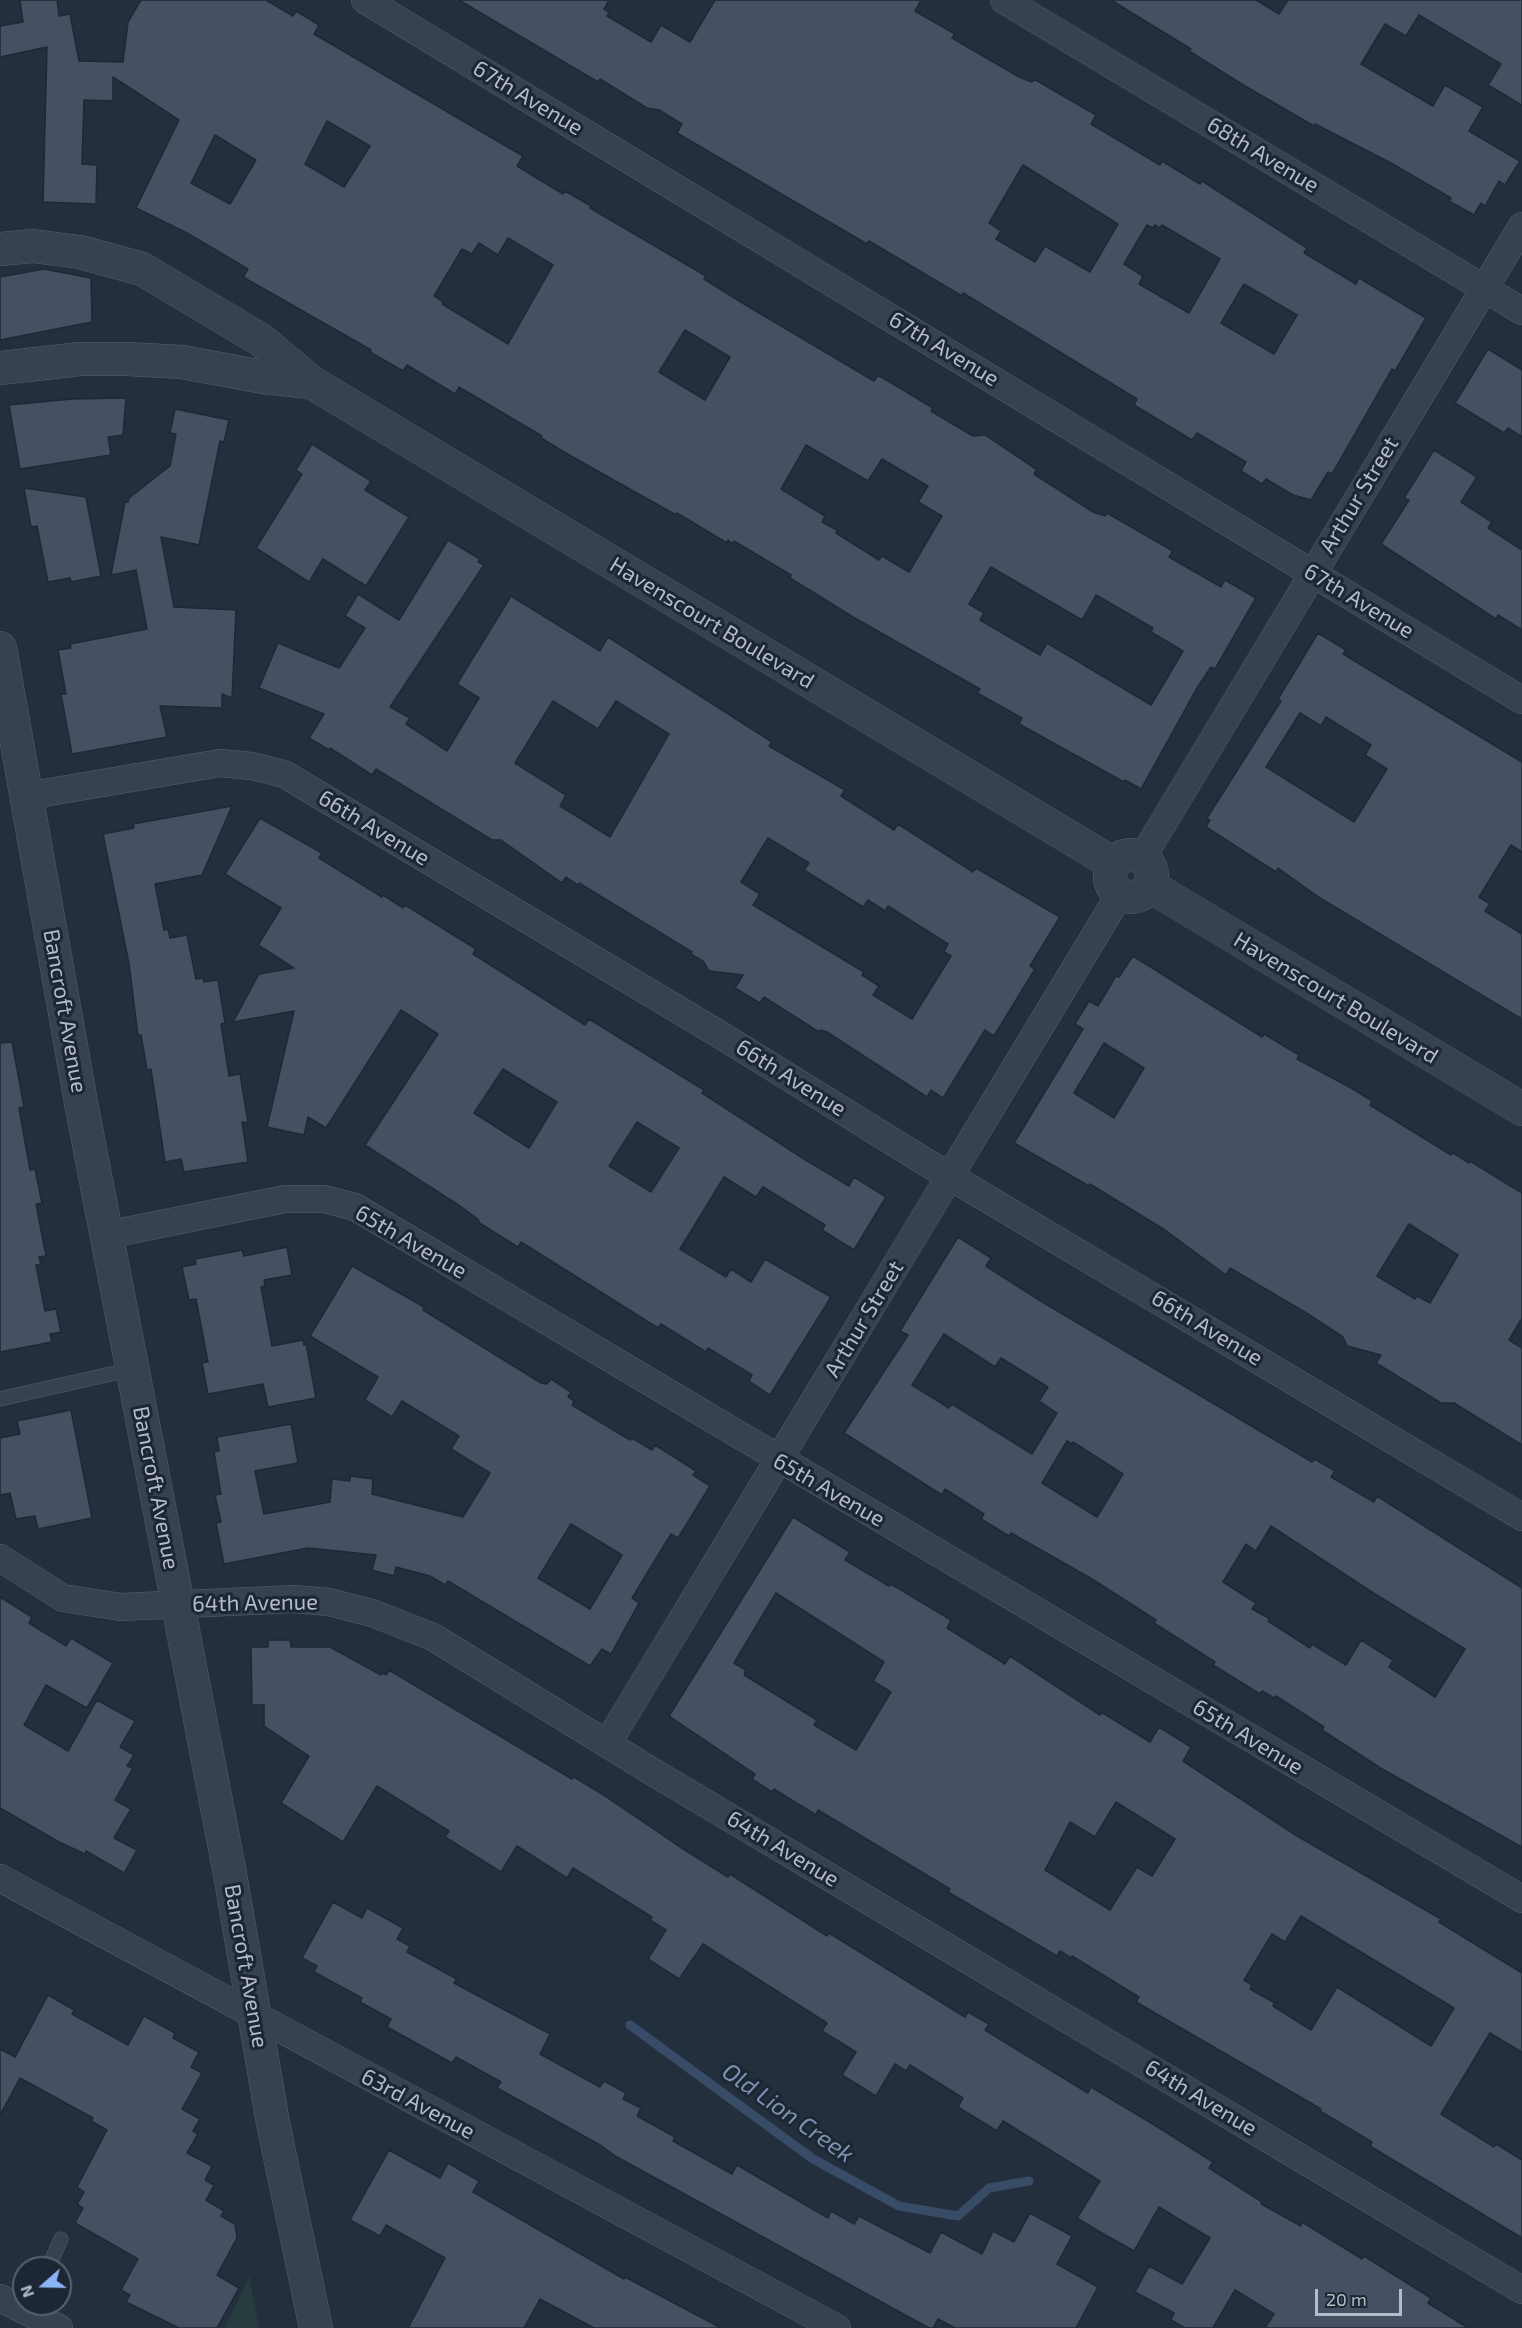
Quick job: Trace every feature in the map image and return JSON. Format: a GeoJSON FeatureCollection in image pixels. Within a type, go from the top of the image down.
{"type":"FeatureCollection","features":[{"type":"Feature","properties":{"kind":"street","name":"67th Avenue"},"geometry":{"type":"LineString","coordinates":[[365,0],[1522,700]]}},
{"type":"Feature","properties":{"kind":"street","name":"68th Avenue"},"geometry":{"type":"LineString","coordinates":[[1004,0],[1522,311]]}},
{"type":"Feature","properties":{"kind":"street","name":"Arthur Street"},"geometry":{"type":"LineString","coordinates":[[607,1744],[780,1461],[1522,226]]}},
{"type":"Feature","properties":{"kind":"street","name":"Havenscourt Boulevard"},"geometry":{"type":"LineString","coordinates":[[0,249],[33,246],[80,252],[141,269],[261,340],[311,382],[1522,1110]]}},
{"type":"Feature","properties":{"kind":"street","name":"Havenscourt Boulevard"},"geometry":{"type":"LineString","coordinates":[[0,368],[80,359],[127,359],[182,362],[262,377],[311,382]]}},
{"type":"Feature","properties":{"kind":"street","name":"Bancroft Avenue"},"geometry":{"type":"LineString","coordinates":[[0,648],[106,1234],[179,1605],[273,2123],[316,2328]]}},
{"type":"Feature","properties":{"kind":"street","name":"66th Avenue"},"geometry":{"type":"LineString","coordinates":[[26,796],[220,763],[252,766],[284,774],[950,1176],[1522,1517]]}},
{"type":"Feature","properties":{"kind":"street","name":"65th Avenue"},"geometry":{"type":"LineString","coordinates":[[106,1234],[285,1199],[324,1199],[355,1208],[1522,1899]]}},
{"type":"Feature","properties":{"kind":"street","name":"64th Avenue"},"geometry":{"type":"LineString","coordinates":[[0,1558],[63,1598],[121,1607],[294,1599],[329,1602],[372,1612],[433,1636],[607,1744],[1522,2290]]}},
{"type":"Feature","properties":{"kind":"street","name":"63rd Avenue"},"geometry":{"type":"LineString","coordinates":[[0,1878],[837,2328]]}},
{"type":"Feature","properties":{"kind":"street"},"geometry":{"type":"LineString","coordinates":[[42,2316],[59,2328]]}},
{"type":"Feature","properties":{"kind":"lane"},"geometry":{"type":"LineString","coordinates":[[0,1399],[133,1370]]}},
{"type":"Feature","properties":{"kind":"lane"},"geometry":{"type":"LineString","coordinates":[[53,2256],[61,2239]]}},
{"type":"Feature","properties":{"kind":"green space"},"geometry":{"type":"Polygon","coordinates":[[[249,2276],[259,2328],[225,2328],[249,2276]]]}},
{"type":"Feature","properties":{"kind":"building"},"geometry":{"type":"Polygon","coordinates":[[[20,0],[57,0],[59,16],[70,14],[79,61],[123,62],[128,22],[141,0],[266,0],[293,16],[296,11],[319,25],[314,34],[523,156],[517,166],[563,194],[565,191],[591,206],[590,208],[706,276],[704,279],[744,304],[874,381],[878,375],[933,408],[931,411],[973,436],[985,435],[1037,470],[1034,474],[1093,512],[1105,516],[1107,513],[1173,551],[1169,557],[1221,587],[1225,580],[1256,598],[1215,669],[1211,667],[1197,688],[1141,789],[1125,780],[1124,782],[1019,724],[1022,718],[977,693],[980,689],[853,617],[790,578],[791,575],[734,541],[733,544],[728,540],[727,543],[677,513],[676,515],[571,456],[541,438],[542,436],[459,387],[455,394],[407,365],[403,371],[370,352],[371,350],[243,277],[248,269],[187,233],[136,208],[179,120],[113,77],[113,101],[84,100],[82,164],[97,165],[96,204],[43,202],[47,47],[0,57],[0,26],[23,22],[20,0]],[[327,121],[305,164],[344,187],[370,146],[327,121]],[[215,135],[191,183],[230,204],[256,160],[215,135]],[[508,238],[498,255],[479,243],[472,254],[462,249],[434,296],[443,302],[442,304],[508,344],[553,265],[508,238]],[[685,330],[659,372],[705,400],[730,357],[685,330]],[[806,445],[781,489],[825,516],[822,522],[837,530],[836,533],[879,560],[882,556],[909,572],[942,516],[918,502],[928,486],[882,459],[868,481],[806,445]],[[991,567],[969,604],[984,613],[980,620],[1040,655],[1047,643],[1151,705],[1183,651],[1151,632],[1153,628],[1096,595],[1082,620],[991,567]]]}},
{"type":"Feature","properties":{"kind":"building"},"geometry":{"type":"Polygon","coordinates":[[[459,0],[609,0],[604,9],[609,12],[607,16],[651,42],[661,25],[690,42],[715,0],[921,0],[915,11],[955,34],[952,38],[1019,77],[1032,82],[1034,79],[1096,115],[1091,124],[1160,165],[1162,161],[1200,184],[1202,181],[1307,248],[1304,253],[1356,284],[1359,278],[1426,318],[1395,371],[1392,369],[1332,474],[1328,472],[1311,500],[1293,495],[1266,479],[1262,484],[1241,471],[1246,462],[1197,433],[1192,440],[1134,405],[1137,399],[963,293],[962,296],[869,241],[867,244],[677,133],[682,124],[659,110],[647,108],[600,79],[598,82],[459,0]],[[1023,165],[989,223],[1001,231],[996,239],[1035,262],[1045,246],[1090,272],[1118,224],[1023,165]],[[1147,225],[1124,264],[1143,276],[1139,284],[1189,313],[1220,259],[1162,225],[1160,228],[1155,225],[1153,228],[1147,225]],[[1244,284],[1221,323],[1274,354],[1297,315],[1244,284]]]}},
{"type":"Feature","properties":{"kind":"building"},"geometry":{"type":"Polygon","coordinates":[[[1111,0],[1256,0],[1279,14],[1288,0],[1522,0],[1522,105],[1488,85],[1501,64],[1419,15],[1406,36],[1385,24],[1361,64],[1433,106],[1445,85],[1483,107],[1469,131],[1520,161],[1505,185],[1499,181],[1485,206],[1481,203],[1474,215],[1449,201],[1451,198],[1391,163],[1315,124],[1314,126],[1245,86],[1189,51],[1191,49],[1111,0]]]}},
{"type":"Feature","properties":{"kind":"building"},"geometry":{"type":"Polygon","coordinates":[[[44,269],[91,278],[92,322],[0,340],[0,277],[44,269]]]}},
{"type":"Feature","properties":{"kind":"building"},"geometry":{"type":"Polygon","coordinates":[[[1488,349],[1522,370],[1522,437],[1508,428],[1504,433],[1455,403],[1488,349]]]}},
{"type":"Feature","properties":{"kind":"building"},"geometry":{"type":"Polygon","coordinates":[[[126,398],[123,435],[108,437],[111,455],[20,469],[9,405],[72,399],[126,398]]]}},
{"type":"Feature","properties":{"kind":"building"},"geometry":{"type":"Polygon","coordinates":[[[175,409],[229,420],[224,442],[220,441],[199,545],[161,537],[174,607],[236,610],[232,698],[222,694],[222,708],[160,706],[167,737],[72,754],[61,694],[66,694],[58,650],[71,648],[70,644],[147,629],[136,570],[111,575],[125,502],[128,502],[129,498],[170,466],[176,434],[170,433],[175,409]]]}},
{"type":"Feature","properties":{"kind":"building"},"geometry":{"type":"Polygon","coordinates":[[[312,444],[371,481],[365,490],[409,517],[366,586],[323,559],[309,582],[256,548],[302,474],[296,470],[312,444]]]}},
{"type":"Feature","properties":{"kind":"building"},"geometry":{"type":"Polygon","coordinates":[[[1434,450],[1477,477],[1461,502],[1492,522],[1488,528],[1522,550],[1522,630],[1498,615],[1496,619],[1381,544],[1409,500],[1404,498],[1434,450]]]}},
{"type":"Feature","properties":{"kind":"building"},"geometry":{"type":"Polygon","coordinates":[[[24,488],[86,497],[101,576],[71,582],[70,578],[48,582],[37,526],[31,527],[24,488]]]}},
{"type":"Feature","properties":{"kind":"building"},"geometry":{"type":"Polygon","coordinates":[[[448,540],[480,559],[478,562],[484,565],[390,707],[410,718],[406,724],[447,751],[479,698],[457,684],[511,596],[600,651],[608,637],[772,742],[769,746],[845,790],[841,796],[894,830],[898,824],[973,872],[976,868],[1060,917],[1030,966],[1035,969],[994,1036],[985,1030],[943,1098],[931,1090],[927,1097],[827,1032],[820,1030],[819,1032],[764,997],[760,1003],[735,988],[743,975],[709,971],[704,962],[691,954],[692,952],[579,883],[578,885],[566,877],[562,883],[501,840],[492,840],[376,769],[372,775],[330,748],[329,750],[309,738],[324,714],[259,688],[278,643],[339,668],[365,628],[345,616],[358,594],[399,620],[448,540]],[[553,701],[515,763],[566,795],[560,806],[610,837],[669,734],[616,701],[598,729],[553,701]],[[768,838],[741,882],[760,894],[753,905],[864,972],[862,975],[879,986],[873,995],[912,1019],[951,956],[944,952],[948,944],[888,906],[885,911],[868,900],[863,907],[804,870],[809,863],[768,838]]]}},
{"type":"Feature","properties":{"kind":"building"},"geometry":{"type":"Polygon","coordinates":[[[1318,633],[1346,650],[1343,654],[1522,762],[1522,852],[1511,845],[1479,897],[1490,904],[1485,911],[1522,934],[1522,1019],[1320,898],[1278,868],[1276,872],[1206,827],[1210,820],[1207,818],[1281,701],[1278,699],[1318,633]],[[1300,713],[1266,767],[1354,822],[1387,769],[1365,755],[1371,745],[1326,717],[1321,726],[1300,713]]]}},
{"type":"Feature","properties":{"kind":"building"},"geometry":{"type":"Polygon","coordinates":[[[232,806],[202,875],[155,884],[164,930],[168,929],[170,938],[187,935],[196,979],[203,978],[204,982],[218,980],[225,1023],[221,1024],[229,1076],[240,1074],[248,1123],[242,1122],[248,1162],[184,1172],[181,1159],[165,1162],[151,1069],[147,1070],[141,1035],[138,1035],[129,964],[103,834],[134,828],[133,824],[232,806]]]}},
{"type":"Feature","properties":{"kind":"building"},"geometry":{"type":"Polygon","coordinates":[[[260,818],[322,853],[319,858],[382,897],[383,895],[403,908],[405,905],[476,949],[473,954],[585,1025],[589,1019],[704,1090],[702,1093],[804,1159],[849,1186],[854,1177],[886,1197],[854,1250],[822,1230],[825,1225],[763,1187],[756,1197],[724,1177],[680,1249],[726,1277],[731,1269],[751,1282],[765,1259],[831,1297],[770,1395],[749,1381],[752,1375],[708,1348],[706,1352],[661,1324],[658,1328],[521,1242],[518,1247],[478,1222],[479,1220],[460,1206],[365,1145],[438,1034],[401,1010],[326,1128],[308,1117],[304,1135],[267,1127],[294,1011],[233,1022],[259,974],[294,968],[258,945],[281,908],[225,874],[260,818]],[[503,1069],[474,1113],[529,1148],[557,1102],[503,1069]],[[637,1122],[609,1166],[651,1192],[679,1148],[637,1122]]]}},
{"type":"Feature","properties":{"kind":"building"},"geometry":{"type":"Polygon","coordinates":[[[1133,956],[1262,1037],[1264,1034],[1299,1055],[1297,1059],[1353,1089],[1372,1101],[1370,1105],[1451,1155],[1453,1153],[1469,1163],[1470,1161],[1522,1193],[1522,1318],[1509,1340],[1522,1348],[1522,1445],[1454,1403],[1441,1403],[1376,1363],[1381,1355],[1347,1346],[1343,1337],[1308,1314],[1230,1268],[1226,1275],[1165,1230],[1090,1184],[1089,1186],[1014,1143],[1083,1029],[1075,1024],[1089,1001],[1098,1006],[1116,976],[1119,977],[1133,956]],[[1104,1043],[1074,1093],[1114,1118],[1144,1068],[1104,1043]],[[1409,1224],[1377,1276],[1415,1299],[1417,1296],[1430,1303],[1458,1255],[1409,1224]]]}},
{"type":"Feature","properties":{"kind":"building"},"geometry":{"type":"Polygon","coordinates":[[[12,1042],[24,1107],[19,1108],[30,1170],[35,1169],[42,1203],[36,1204],[46,1256],[39,1257],[41,1265],[36,1265],[45,1311],[56,1309],[61,1332],[50,1334],[52,1342],[0,1352],[0,1043],[12,1042]]]}},
{"type":"Feature","properties":{"kind":"building"},"geometry":{"type":"Polygon","coordinates":[[[958,1237],[991,1258],[986,1266],[1039,1300],[1312,1462],[1315,1459],[1335,1471],[1331,1477],[1374,1502],[1377,1496],[1522,1588],[1522,1847],[1382,1769],[1322,1730],[1324,1727],[1276,1696],[1274,1698],[1262,1691],[1260,1694],[1213,1665],[1215,1662],[1154,1623],[1156,1620],[1092,1579],[1011,1533],[1009,1536],[981,1519],[984,1514],[945,1489],[942,1495],[844,1433],[908,1335],[900,1331],[958,1237]],[[944,1334],[912,1385],[949,1408],[952,1404],[1032,1454],[1057,1413],[1039,1401],[1048,1387],[1001,1358],[995,1367],[944,1334]],[[1067,1441],[1042,1483],[1097,1517],[1123,1474],[1073,1442],[1072,1444],[1067,1441]],[[1271,1526],[1256,1551],[1246,1544],[1223,1582],[1256,1603],[1252,1609],[1310,1648],[1312,1644],[1346,1665],[1361,1640],[1393,1660],[1389,1667],[1435,1697],[1465,1649],[1271,1526]]]}},
{"type":"Feature","properties":{"kind":"building"},"geometry":{"type":"Polygon","coordinates":[[[287,1247],[292,1275],[264,1280],[265,1286],[261,1287],[272,1346],[303,1340],[304,1345],[306,1343],[316,1398],[268,1407],[263,1384],[208,1394],[202,1363],[208,1362],[196,1299],[189,1300],[182,1267],[196,1264],[195,1259],[242,1250],[244,1256],[287,1247]]]}},
{"type":"Feature","properties":{"kind":"building"},"geometry":{"type":"Polygon","coordinates":[[[352,1266],[424,1307],[423,1310],[541,1383],[547,1384],[551,1379],[571,1392],[568,1397],[574,1401],[572,1405],[630,1440],[632,1438],[652,1450],[655,1445],[696,1471],[693,1475],[710,1486],[678,1538],[671,1534],[632,1598],[639,1603],[611,1654],[602,1649],[590,1666],[448,1581],[445,1585],[430,1576],[396,1567],[394,1576],[372,1570],[376,1555],[308,1548],[224,1564],[216,1523],[221,1522],[215,1495],[221,1494],[214,1452],[219,1451],[217,1437],[291,1424],[298,1463],[255,1471],[264,1514],[330,1502],[332,1479],[350,1481],[350,1476],[373,1479],[372,1494],[463,1517],[490,1473],[451,1449],[459,1436],[402,1401],[392,1417],[365,1400],[378,1377],[310,1336],[352,1266]],[[571,1524],[538,1578],[590,1609],[622,1555],[571,1524]]]}},
{"type":"Feature","properties":{"kind":"building"},"geometry":{"type":"Polygon","coordinates":[[[71,1410],[92,1518],[38,1529],[35,1516],[16,1519],[10,1493],[0,1495],[0,1438],[20,1434],[17,1421],[71,1410]]]}},
{"type":"Feature","properties":{"kind":"building"},"geometry":{"type":"Polygon","coordinates":[[[793,1517],[850,1552],[845,1560],[951,1620],[947,1628],[1005,1664],[1010,1656],[1100,1715],[1101,1712],[1150,1742],[1159,1727],[1191,1747],[1183,1761],[1297,1836],[1441,1919],[1439,1922],[1522,1973],[1522,2052],[1490,2033],[1441,2114],[1494,2147],[1496,2144],[1522,2160],[1522,2238],[1370,2146],[1372,2142],[1320,2111],[1321,2109],[1136,2002],[1139,1997],[1072,1956],[1071,1958],[1060,1951],[1057,1956],[948,1892],[950,1889],[818,1810],[816,1815],[774,1789],[772,1792],[752,1779],[755,1774],[669,1716],[793,1517]],[[776,1593],[734,1663],[746,1670],[744,1675],[817,1720],[814,1725],[856,1750],[891,1692],[873,1681],[884,1662],[776,1593]],[[1116,1802],[1095,1837],[1070,1822],[1045,1870],[1110,1910],[1137,1867],[1152,1876],[1175,1839],[1116,1802]],[[1301,1916],[1285,1942],[1272,1934],[1244,1980],[1252,1985],[1250,1989],[1275,2003],[1273,2006],[1311,2030],[1337,1987],[1431,2046],[1454,2008],[1301,1916]]]}},
{"type":"Feature","properties":{"kind":"building"},"geometry":{"type":"Polygon","coordinates":[[[0,1597],[32,1617],[29,1623],[66,1646],[71,1638],[113,1663],[87,1708],[46,1685],[24,1725],[68,1751],[97,1700],[135,1721],[120,1747],[134,1755],[127,1766],[133,1768],[115,1800],[131,1809],[114,1838],[137,1850],[124,1873],[86,1851],[85,1854],[59,1842],[0,1808],[0,1597]]]}},
{"type":"Feature","properties":{"kind":"building"},"geometry":{"type":"Polygon","coordinates":[[[268,1640],[290,1640],[291,1647],[330,1647],[381,1675],[383,1673],[386,1675],[389,1670],[572,1779],[574,1777],[602,1794],[680,1847],[728,1877],[730,1874],[827,1936],[829,1933],[965,2017],[968,2012],[989,2024],[985,2030],[1088,2093],[1091,2087],[1156,2126],[1213,2162],[1209,2168],[1262,2202],[1261,2204],[1301,2226],[1302,2222],[1362,2259],[1364,2256],[1431,2298],[1428,2303],[1468,2328],[1265,2328],[1274,2314],[1235,2290],[1213,2328],[1185,2328],[1171,2320],[1174,2313],[1135,2292],[1149,2266],[1182,2284],[1210,2238],[1159,2207],[1134,2251],[1100,2232],[1077,2218],[1100,2181],[1003,2121],[997,2131],[958,2107],[963,2098],[910,2065],[906,2071],[895,2064],[876,2096],[842,2075],[856,2052],[822,2031],[827,2023],[703,1944],[679,1979],[648,1959],[666,1930],[650,1920],[652,1917],[573,1868],[567,1878],[517,1846],[501,1872],[445,1837],[449,1831],[377,1786],[343,1842],[281,1803],[309,1756],[264,1726],[264,1705],[252,1705],[251,1647],[268,1647],[268,1640]]]}},
{"type":"Feature","properties":{"kind":"building"},"geometry":{"type":"Polygon","coordinates":[[[333,1902],[362,1918],[367,1908],[403,1928],[397,1939],[410,1946],[407,1952],[457,1979],[454,1983],[550,2034],[540,2054],[600,2087],[604,2081],[626,2093],[623,2099],[641,2108],[637,2116],[675,2137],[673,2141],[732,2174],[737,2165],[828,2218],[831,2211],[854,2224],[859,2216],[930,2253],[941,2232],[982,2254],[993,2231],[1014,2242],[1030,2213],[1072,2236],[1057,2264],[1098,2287],[1076,2328],[955,2328],[938,2319],[933,2328],[929,2328],[617,2157],[600,2145],[497,2088],[501,2082],[456,2057],[452,2063],[387,2027],[391,2019],[360,2002],[362,1998],[314,1972],[317,1966],[302,1958],[333,1902]]]}},
{"type":"Feature","properties":{"kind":"building"},"geometry":{"type":"Polygon","coordinates":[[[48,1995],[74,2010],[72,2014],[128,2045],[144,2016],[175,2033],[173,2038],[199,2052],[191,2067],[202,2073],[182,2109],[200,2119],[193,2131],[198,2134],[187,2153],[212,2166],[205,2180],[214,2185],[206,2200],[224,2211],[221,2216],[235,2224],[237,2238],[217,2275],[239,2288],[217,2328],[179,2328],[126,2302],[130,2295],[121,2290],[138,2259],[75,2223],[83,2208],[77,2204],[84,2192],[77,2187],[107,2130],[91,2121],[93,2118],[20,2078],[0,2115],[0,2049],[15,2057],[48,1995]]]}},
{"type":"Feature","properties":{"kind":"building"},"geometry":{"type":"Polygon","coordinates":[[[389,2150],[440,2178],[448,2163],[479,2181],[473,2192],[624,2279],[625,2277],[721,2328],[594,2328],[540,2299],[524,2328],[408,2328],[445,2258],[386,2225],[380,2236],[350,2220],[389,2150]]]}},
{"type":"Feature","properties":{"kind":"waterway","name":"Old Lion Creek"},"geometry":{"type":"LineString","coordinates":[[630,2025],[813,2159],[899,2206],[958,2216],[989,2188],[1029,2181]]}}]}
